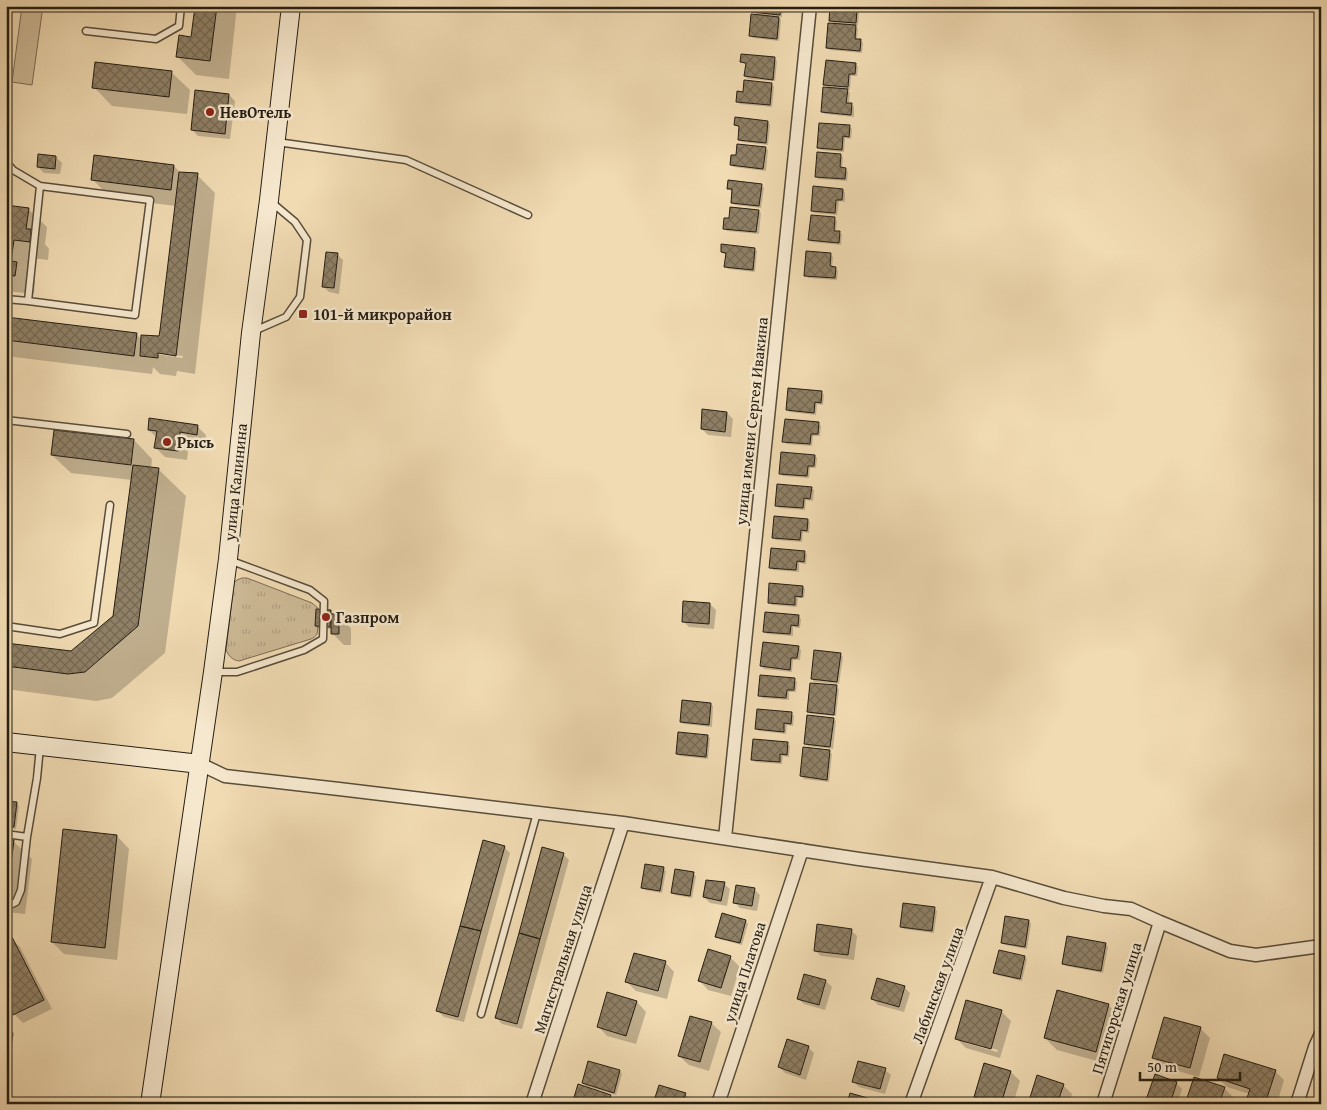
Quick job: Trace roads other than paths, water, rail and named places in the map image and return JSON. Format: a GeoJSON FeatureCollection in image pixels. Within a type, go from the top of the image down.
{"type":"FeatureCollection","features":[{"type":"Feature","properties":{"kind":"main road","name":"улица Калинина"},"geometry":{"type":"LineString","coordinates":[[150,1104],[228,559],[251,333],[269,200],[291,6]]}},
{"type":"Feature","properties":{"kind":"main road"},"geometry":{"type":"LineString","coordinates":[[6,742],[200,764]]}},
{"type":"Feature","properties":{"kind":"street","name":"улица имени Сергея Ивакина"},"geometry":{"type":"LineString","coordinates":[[724,838],[810,6]]}},
{"type":"Feature","properties":{"kind":"street"},"geometry":{"type":"LineString","coordinates":[[200,764],[224,776],[623,823],[992,877],[1064,898],[1131,909],[1230,951],[1256,955],[1321,946]]}},
{"type":"Feature","properties":{"kind":"street","name":"Магистральная улица"},"geometry":{"type":"LineString","coordinates":[[532,1104],[623,823]]}},
{"type":"Feature","properties":{"kind":"street","name":"улица Платова"},"geometry":{"type":"LineString","coordinates":[[718,1104],[802,850]]}},
{"type":"Feature","properties":{"kind":"street","name":"Лабинская улица"},"geometry":{"type":"LineString","coordinates":[[911,1104],[992,877]]}},
{"type":"Feature","properties":{"kind":"street","name":"Пятигорская улица"},"geometry":{"type":"LineString","coordinates":[[1103,1104],[1160,922]]}},
{"type":"Feature","properties":{"kind":"street"},"geometry":{"type":"LineString","coordinates":[[1296,1104],[1321,1034]]}},
{"type":"Feature","properties":{"kind":"lane"},"geometry":{"type":"LineString","coordinates":[[86,31],[156,39],[178,26],[181,6]]}},
{"type":"Feature","properties":{"kind":"lane"},"geometry":{"type":"LineString","coordinates":[[276,142],[406,160],[528,215]]}},
{"type":"Feature","properties":{"kind":"lane"},"geometry":{"type":"LineString","coordinates":[[6,162],[13,170],[40,186],[150,200],[136,315],[6,299]]}},
{"type":"Feature","properties":{"kind":"lane"},"geometry":{"type":"LineString","coordinates":[[28,301],[40,186]]}},
{"type":"Feature","properties":{"kind":"lane"},"geometry":{"type":"LineString","coordinates":[[251,333],[286,317],[300,296],[307,240],[295,222],[269,200]]}},
{"type":"Feature","properties":{"kind":"lane"},"geometry":{"type":"LineString","coordinates":[[6,420],[127,434]]}},
{"type":"Feature","properties":{"kind":"lane"},"geometry":{"type":"LineString","coordinates":[[6,626],[60,634],[94,623],[110,505]]}},
{"type":"Feature","properties":{"kind":"lane"},"geometry":{"type":"LineString","coordinates":[[213,672],[237,672],[304,650],[323,640],[324,601],[310,590],[228,559]]}},
{"type":"Feature","properties":{"kind":"lane"},"geometry":{"type":"LineString","coordinates":[[6,907],[16,902],[21,890],[40,746]]}},
{"type":"Feature","properties":{"kind":"lane"},"geometry":{"type":"LineString","coordinates":[[481,1014],[537,813]]}},
{"type":"Feature","properties":{"kind":"lane"},"geometry":{"type":"LineString","coordinates":[[6,834],[27,837]]}},
{"type":"Feature","properties":{"kind":"lane"},"geometry":{"type":"LineString","coordinates":[[6,1030],[9,1034],[6,1055]]}},
{"type":"Feature","properties":{"kind":"place","name":"НевОтель"},"geometry":{"type":"Point","coordinates":[210,112]}},
{"type":"Feature","properties":{"kind":"place","name":"101-й микрорайон"},"geometry":{"type":"Point","coordinates":[303,314]}},
{"type":"Feature","properties":{"kind":"place","name":"Рысь"},"geometry":{"type":"Point","coordinates":[167,442]}},
{"type":"Feature","properties":{"kind":"place","name":"Газпром"},"geometry":{"type":"Point","coordinates":[326,617]}}]}
